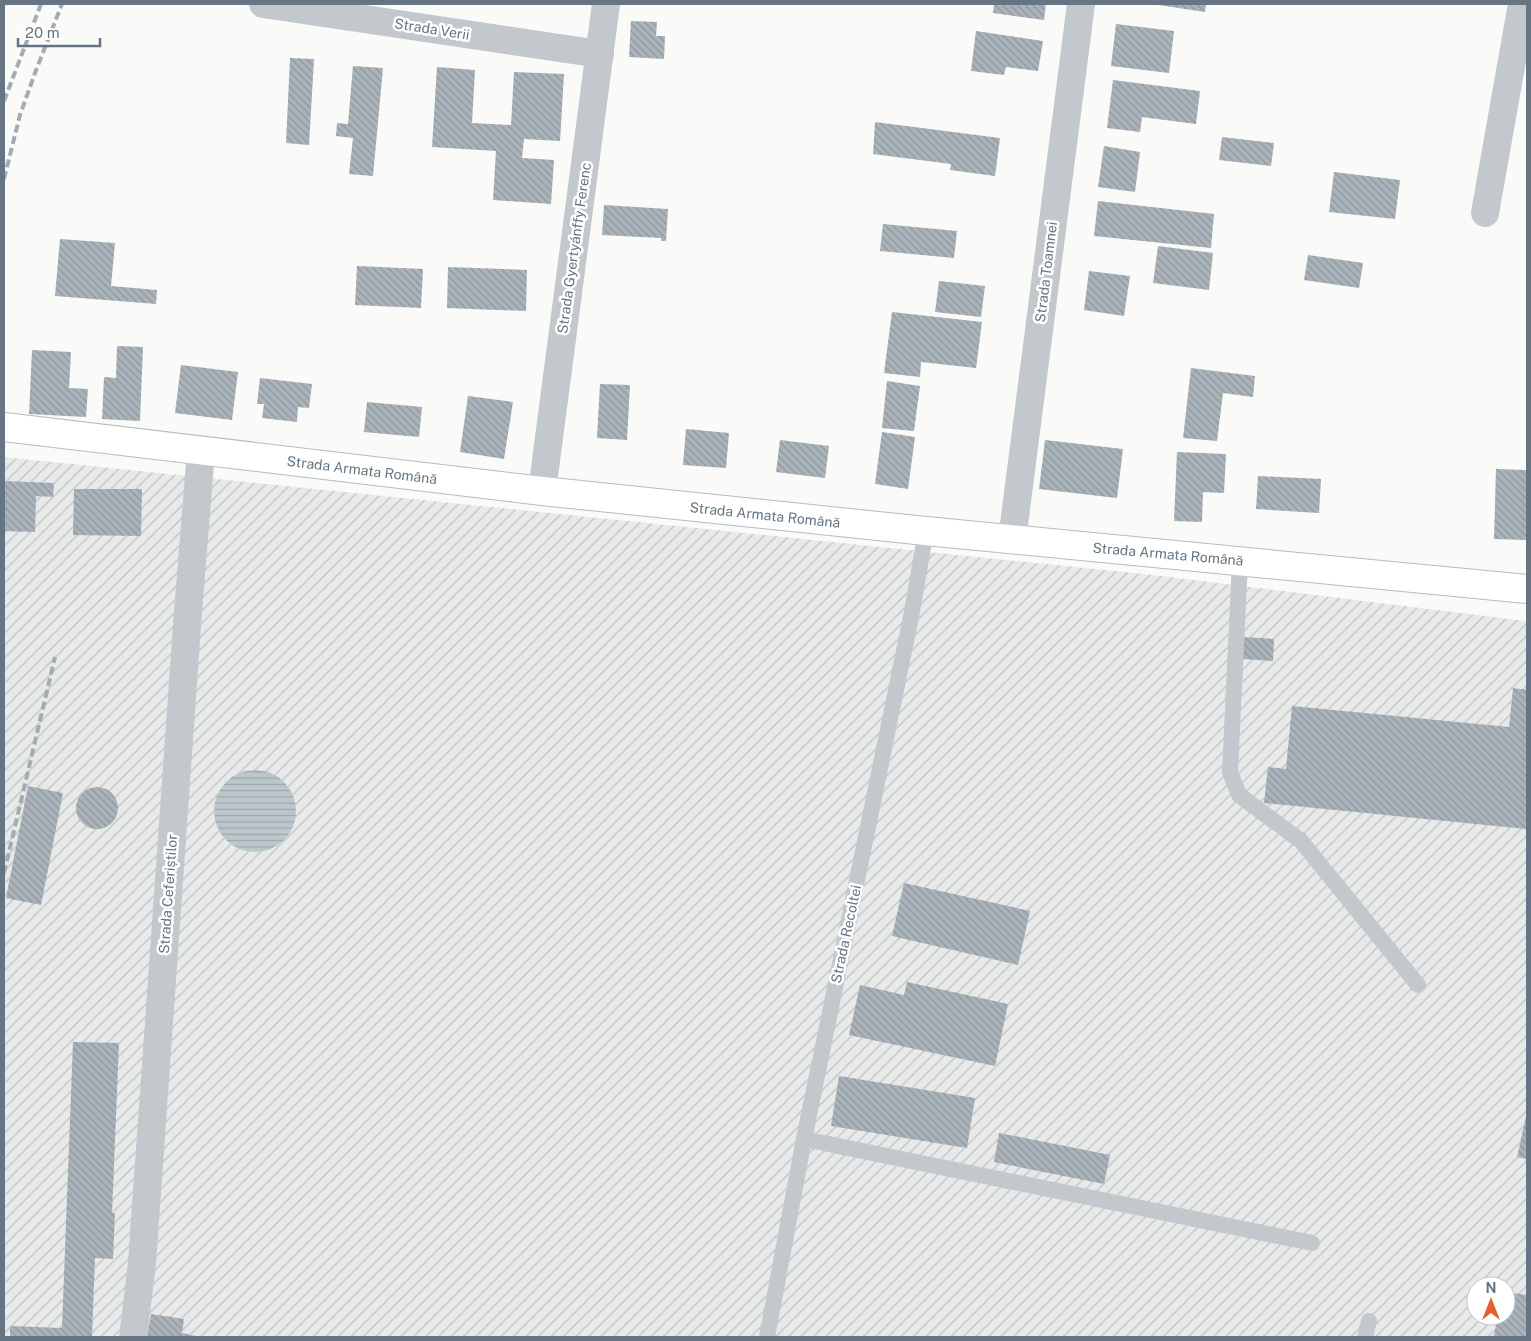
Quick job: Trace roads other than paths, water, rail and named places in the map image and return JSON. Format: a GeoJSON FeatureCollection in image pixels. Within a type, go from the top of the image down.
{"type":"FeatureCollection","features":[{"type":"Feature","properties":{"kind":"main road","name":"Strada Armata Română"},"geometry":{"type":"LineString","coordinates":[[4,427],[542,491],[926,532],[1527,589]]}},
{"type":"Feature","properties":{"kind":"street","name":"Strada Verii"},"geometry":{"type":"LineString","coordinates":[[263,4],[600,54]]}},
{"type":"Feature","properties":{"kind":"street","name":"Strada Gyertyánffy Ferenc"},"geometry":{"type":"LineString","coordinates":[[542,491],[606,4]]}},
{"type":"Feature","properties":{"kind":"street","name":"Strada Toamnei"},"geometry":{"type":"LineString","coordinates":[[1012,540],[1081,4]]}},
{"type":"Feature","properties":{"kind":"street"},"geometry":{"type":"LineString","coordinates":[[1485,213],[1522,4]]}},
{"type":"Feature","properties":{"kind":"street","name":"Strada Ceferiștilor"},"geometry":{"type":"LineString","coordinates":[[133,1337],[142,1263],[201,451]]}},
{"type":"Feature","properties":{"kind":"lane","name":"Strada Recoltei"},"geometry":{"type":"LineString","coordinates":[[767,1337],[804,1140],[911,617],[926,532]]}},
{"type":"Feature","properties":{"kind":"lane"},"geometry":{"type":"LineString","coordinates":[[1240,561],[1230,772],[1239,795],[1301,841],[1418,985]]}},
{"type":"Feature","properties":{"kind":"lane"},"geometry":{"type":"LineString","coordinates":[[804,1140],[1312,1243]]}},
{"type":"Feature","properties":{"kind":"lane"},"geometry":{"type":"LineString","coordinates":[[1365,1337],[1369,1321]]}},
{"type":"Feature","properties":{"kind":"railway"},"geometry":{"type":"LineString","coordinates":[[4,101],[41,4]]}},
{"type":"Feature","properties":{"kind":"railway"},"geometry":{"type":"LineString","coordinates":[[4,179],[20,115],[62,4]]}},
{"type":"Feature","properties":{"kind":"railway"},"geometry":{"type":"LineString","coordinates":[[4,873],[55,657]]}}]}
